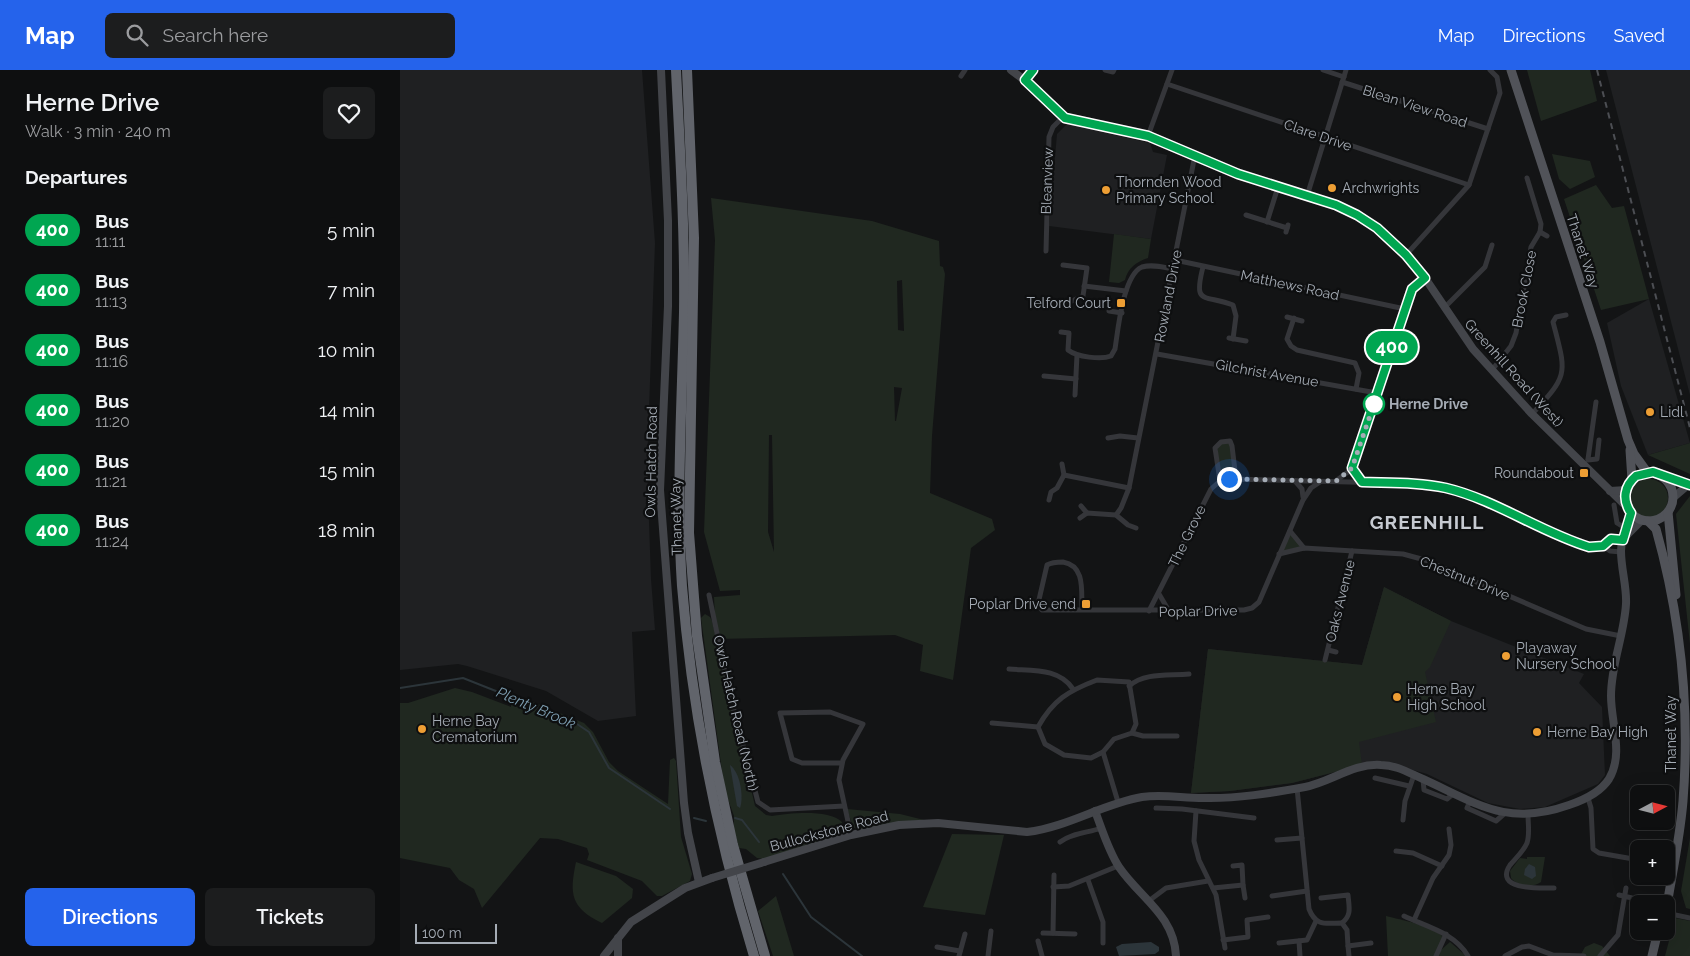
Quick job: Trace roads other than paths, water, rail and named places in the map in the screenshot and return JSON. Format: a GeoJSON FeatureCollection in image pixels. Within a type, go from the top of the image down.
{"type":"FeatureCollection","features":[{"type":"Feature","properties":{"kind":"highway","name":"Thanet Way"},"geometry":{"type":"LineString","coordinates":[[676,70],[684,240],[680,458],[682,586],[694,692],[705,764],[723,848],[754,956]]}},
{"type":"Feature","properties":{"kind":"highway","name":"Thanet Way"},"geometry":{"type":"LineString","coordinates":[[687,70],[694,238],[689,533],[696,627],[703,690],[715,762],[733,845],[764,956]]}},
{"type":"Feature","properties":{"kind":"main road","name":"Thanet Way"},"geometry":{"type":"LineString","coordinates":[[1511,70],[1600,342],[1628,440]]}},
{"type":"Feature","properties":{"kind":"main road"},"geometry":{"type":"LineString","coordinates":[[1628,440],[1634,454],[1647,472],[1664,477],[1671,486],[1674,497],[1668,512],[1662,517],[1645,520],[1629,510],[1626,490],[1632,480],[1647,472]]}},
{"type":"Feature","properties":{"kind":"main road"},"geometry":{"type":"LineString","coordinates":[[1628,440],[1632,480]]}},
{"type":"Feature","properties":{"kind":"main road","name":"Thanet Way"},"geometry":{"type":"LineString","coordinates":[[1668,512],[1684,681],[1686,758],[1675,858]]}},
{"type":"Feature","properties":{"kind":"main road","name":"Thanet Way"},"geometry":{"type":"LineString","coordinates":[[1645,520],[1656,529],[1677,615]]}},
{"type":"Feature","properties":{"kind":"main road"},"geometry":{"type":"LineString","coordinates":[[1652,956],[1656,940]]}},
{"type":"Feature","properties":{"kind":"street","name":"Owls Hatch Road"},"geometry":{"type":"LineString","coordinates":[[661,70],[668,236],[668,306],[660,462],[662,518],[672,624],[684,803],[688,833],[699,882]]}},
{"type":"Feature","properties":{"kind":"street"},"geometry":{"type":"LineString","coordinates":[[961,76],[965,70]]}},
{"type":"Feature","properties":{"kind":"street"},"geometry":{"type":"LineString","coordinates":[[1011,70],[1025,80],[1063,117]]}},
{"type":"Feature","properties":{"kind":"street"},"geometry":{"type":"LineString","coordinates":[[1025,80],[1032,70]]}},
{"type":"Feature","properties":{"kind":"street"},"geometry":{"type":"LineString","coordinates":[[1105,70],[1114,70]]}},
{"type":"Feature","properties":{"kind":"street"},"geometry":{"type":"LineString","coordinates":[[1148,136],[1172,70]]}},
{"type":"Feature","properties":{"kind":"street","name":"Blean View Road"},"geometry":{"type":"LineString","coordinates":[[1323,70],[1343,80],[1488,129]]}},
{"type":"Feature","properties":{"kind":"street"},"geometry":{"type":"LineString","coordinates":[[1307,196],[1346,70]]}},
{"type":"Feature","properties":{"kind":"street"},"geometry":{"type":"LineString","coordinates":[[1406,255],[1470,185],[1500,93],[1497,78],[1490,70]]}},
{"type":"Feature","properties":{"kind":"street","name":"Clare Drive"},"geometry":{"type":"LineString","coordinates":[[1167,84],[1470,185]]}},
{"type":"Feature","properties":{"kind":"street","name":"Greenhill Road (West)"},"geometry":{"type":"LineString","coordinates":[[1063,117],[1148,136],[1238,174],[1307,196],[1357,215],[1377,228],[1406,255],[1425,278],[1462,336],[1492,370],[1532,414],[1629,510]]}},
{"type":"Feature","properties":{"kind":"street","name":"Bleanview"},"geometry":{"type":"LineString","coordinates":[[1046,251],[1049,137],[1053,127],[1063,117]]}},
{"type":"Feature","properties":{"kind":"street","name":"Rowland Drive"},"geometry":{"type":"LineString","coordinates":[[1116,515],[1121,508],[1128,488],[1157,354],[1196,155]]}},
{"type":"Feature","properties":{"kind":"street","name":"Brook Close"},"geometry":{"type":"LineString","coordinates":[[1492,370],[1511,346],[1516,333],[1530,247],[1540,232],[1540,224],[1527,178]]}},
{"type":"Feature","properties":{"kind":"street"},"geometry":{"type":"LineString","coordinates":[[1267,222],[1278,187]]}},
{"type":"Feature","properties":{"kind":"street"},"geometry":{"type":"LineString","coordinates":[[1246,216],[1287,228]]}},
{"type":"Feature","properties":{"kind":"street","name":"Brook Close"},"geometry":{"type":"LineString","coordinates":[[1540,232],[1547,236]]}},
{"type":"Feature","properties":{"kind":"street"},"geometry":{"type":"LineString","coordinates":[[1444,308],[1485,267],[1491,255],[1492,246]]}},
{"type":"Feature","properties":{"kind":"street","name":"Matthews Road"},"geometry":{"type":"LineString","coordinates":[[1175,260],[1405,309]]}},
{"type":"Feature","properties":{"kind":"street"},"geometry":{"type":"LineString","coordinates":[[1062,301],[1081,298],[1087,268],[1063,265]]}},
{"type":"Feature","properties":{"kind":"street"},"geometry":{"type":"LineString","coordinates":[[1061,332],[1069,333],[1068,350],[1077,355],[1106,358],[1111,356],[1114,353],[1130,277],[1142,267],[1151,266],[1173,269]]}},
{"type":"Feature","properties":{"kind":"street"},"geometry":{"type":"LineString","coordinates":[[1203,267],[1198,287],[1200,294],[1205,298],[1233,305],[1236,310],[1231,338],[1246,341]]}},
{"type":"Feature","properties":{"kind":"street"},"geometry":{"type":"LineString","coordinates":[[1336,481],[1352,468],[1412,289],[1425,278]]}},
{"type":"Feature","properties":{"kind":"street"},"geometry":{"type":"LineString","coordinates":[[1084,286],[1126,291]]}},
{"type":"Feature","properties":{"kind":"street"},"geometry":{"type":"LineString","coordinates":[[1109,311],[1122,313]]}},
{"type":"Feature","properties":{"kind":"street"},"geometry":{"type":"LineString","coordinates":[[1532,414],[1556,388],[1562,378],[1561,354],[1553,322],[1556,317],[1566,315]]}},
{"type":"Feature","properties":{"kind":"street"},"geometry":{"type":"LineString","coordinates":[[1287,317],[1302,321]]}},
{"type":"Feature","properties":{"kind":"street"},"geometry":{"type":"LineString","coordinates":[[1294,318],[1288,340],[1291,346],[1297,350],[1355,363],[1360,373],[1356,389]]}},
{"type":"Feature","properties":{"kind":"street","name":"Gilchrist Avenue"},"geometry":{"type":"LineString","coordinates":[[1157,354],[1377,393]]}},
{"type":"Feature","properties":{"kind":"street"},"geometry":{"type":"LineString","coordinates":[[1075,395],[1077,355]]}},
{"type":"Feature","properties":{"kind":"street"},"geometry":{"type":"LineString","coordinates":[[1044,376],[1076,379]]}},
{"type":"Feature","properties":{"kind":"street"},"geometry":{"type":"LineString","coordinates":[[1584,467],[1588,459],[1596,402]]}},
{"type":"Feature","properties":{"kind":"street"},"geometry":{"type":"LineString","coordinates":[[1108,438],[1120,436],[1138,438]]}},
{"type":"Feature","properties":{"kind":"street"},"geometry":{"type":"LineString","coordinates":[[1588,459],[1597,459],[1599,440]]}},
{"type":"Feature","properties":{"kind":"street"},"geometry":{"type":"LineString","coordinates":[[1236,479],[1230,441],[1221,442],[1215,448],[1220,481],[1236,479],[1323,480],[1428,484],[1480,499],[1586,546],[1603,546],[1610,551],[1621,552]]}},
{"type":"Feature","properties":{"kind":"street"},"geometry":{"type":"LineString","coordinates":[[1049,500],[1051,492],[1057,488],[1064,475],[1062,464]]}},
{"type":"Feature","properties":{"kind":"street"},"geometry":{"type":"LineString","coordinates":[[1352,468],[1362,482]]}},
{"type":"Feature","properties":{"kind":"street"},"geometry":{"type":"LineString","coordinates":[[1064,475],[1128,488]]}},
{"type":"Feature","properties":{"kind":"street"},"geometry":{"type":"LineString","coordinates":[[1664,477],[1689,485]]}},
{"type":"Feature","properties":{"kind":"street","name":"Poplar Drive"},"geometry":{"type":"LineString","coordinates":[[1082,610],[1080,576],[1075,566],[1059,562],[1047,565],[1038,607],[1043,610],[1169,611],[1252,608],[1259,602],[1303,500],[1311,488],[1323,480]]}},
{"type":"Feature","properties":{"kind":"street","name":"The Grove"},"geometry":{"type":"LineString","coordinates":[[1149,611],[1202,505],[1211,489],[1220,481]]}},
{"type":"Feature","properties":{"kind":"street"},"geometry":{"type":"LineString","coordinates":[[1296,481],[1302,489],[1303,500]]}},
{"type":"Feature","properties":{"kind":"street"},"geometry":{"type":"LineString","coordinates":[[1674,497],[1689,485]]}},
{"type":"Feature","properties":{"kind":"street"},"geometry":{"type":"LineString","coordinates":[[1610,491],[1626,490]]}},
{"type":"Feature","properties":{"kind":"street"},"geometry":{"type":"LineString","coordinates":[[1614,505],[1617,523],[1625,528]]}},
{"type":"Feature","properties":{"kind":"street"},"geometry":{"type":"LineString","coordinates":[[1081,506],[1087,512],[1116,515],[1128,525],[1136,528]]}},
{"type":"Feature","properties":{"kind":"street"},"geometry":{"type":"LineString","coordinates":[[1621,636],[1626,604],[1621,552],[1629,510]]}},
{"type":"Feature","properties":{"kind":"street"},"geometry":{"type":"LineString","coordinates":[[1080,518],[1087,512]]}},
{"type":"Feature","properties":{"kind":"street"},"geometry":{"type":"LineString","coordinates":[[1603,546],[1611,539],[1623,540],[1645,520]]}},
{"type":"Feature","properties":{"kind":"street"},"geometry":{"type":"LineString","coordinates":[[1127,532],[1128,525]]}},
{"type":"Feature","properties":{"kind":"street"},"geometry":{"type":"LineString","coordinates":[[1290,531],[1304,548]]}},
{"type":"Feature","properties":{"kind":"street","name":"Chestnut Drive"},"geometry":{"type":"LineString","coordinates":[[1279,554],[1304,548],[1403,554],[1425,560],[1586,629],[1621,636]]}},
{"type":"Feature","properties":{"kind":"street","name":"Oaks Avenue"},"geometry":{"type":"LineString","coordinates":[[1326,660],[1352,551]]}},
{"type":"Feature","properties":{"kind":"street"},"geometry":{"type":"LineString","coordinates":[[1159,594],[1169,611]]}},
{"type":"Feature","properties":{"kind":"street","name":"Owls Hatch Road (North)"},"geometry":{"type":"LineString","coordinates":[[709,595],[730,695],[758,802],[770,810],[844,806]]}},
{"type":"Feature","properties":{"kind":"street","name":"Bullockstone Road"},"geometry":{"type":"LineString","coordinates":[[605,956],[618,936],[631,922],[685,888],[699,882],[875,829],[919,823],[1028,832],[1049,829],[1118,802],[1156,795],[1212,798],[1297,788],[1309,786],[1365,766],[1389,766],[1414,774],[1470,801],[1504,814],[1528,815],[1551,811],[1588,798],[1603,786],[1613,771],[1616,748],[1611,680],[1621,636]]}},
{"type":"Feature","properties":{"kind":"street","name":"Oaks Avenue"},"geometry":{"type":"LineString","coordinates":[[1328,650],[1336,652]]}},
{"type":"Feature","properties":{"kind":"street"},"geometry":{"type":"LineString","coordinates":[[1009,669],[1052,673],[1062,677],[1073,690]]}},
{"type":"Feature","properties":{"kind":"street"},"geometry":{"type":"LineString","coordinates":[[1129,686],[1140,679],[1150,676],[1189,674]]}},
{"type":"Feature","properties":{"kind":"street"},"geometry":{"type":"LineString","coordinates":[[1038,727],[1048,709],[1073,690],[1097,680],[1128,682],[1136,724],[1132,733]]}},
{"type":"Feature","properties":{"kind":"street"},"geometry":{"type":"LineString","coordinates":[[842,763],[802,764],[792,759],[780,713],[830,712],[863,724],[842,763],[839,780],[851,835]]}},
{"type":"Feature","properties":{"kind":"street"},"geometry":{"type":"LineString","coordinates":[[992,723],[1038,727]]}},
{"type":"Feature","properties":{"kind":"street"},"geometry":{"type":"LineString","coordinates":[[1038,727],[1046,744],[1064,755],[1091,758],[1103,752],[1114,739],[1132,733],[1142,736],[1178,736]]}},
{"type":"Feature","properties":{"kind":"street"},"geometry":{"type":"LineString","coordinates":[[1103,752],[1118,802]]}},
{"type":"Feature","properties":{"kind":"street"},"geometry":{"type":"LineString","coordinates":[[1403,820],[1409,786],[1414,774]]}},
{"type":"Feature","properties":{"kind":"street"},"geometry":{"type":"LineString","coordinates":[[1375,778],[1409,786]]}},
{"type":"Feature","properties":{"kind":"street"},"geometry":{"type":"LineString","coordinates":[[1297,788],[1308,909],[1316,921],[1323,925],[1342,923],[1348,918],[1348,895],[1321,898]]}},
{"type":"Feature","properties":{"kind":"street"},"geometry":{"type":"LineString","coordinates":[[1588,798],[1593,849],[1599,853],[1630,858]]}},
{"type":"Feature","properties":{"kind":"street"},"geometry":{"type":"LineString","coordinates":[[1156,808],[1254,818]]}},
{"type":"Feature","properties":{"kind":"street"},"geometry":{"type":"LineString","coordinates":[[1095,811],[1118,866],[1150,900],[1169,928],[1176,956]]}},
{"type":"Feature","properties":{"kind":"street"},"geometry":{"type":"LineString","coordinates":[[1196,811],[1194,841],[1199,860],[1216,895],[1225,948]]}},
{"type":"Feature","properties":{"kind":"street"},"geometry":{"type":"LineString","coordinates":[[1528,815],[1526,843],[1509,867],[1507,875],[1515,886],[1554,888]]}},
{"type":"Feature","properties":{"kind":"street"},"geometry":{"type":"LineString","coordinates":[[1060,842],[1069,836],[1088,833],[1102,828]]}},
{"type":"Feature","properties":{"kind":"street"},"geometry":{"type":"LineString","coordinates":[[1414,920],[1425,894],[1449,855],[1451,845],[1449,829]]}},
{"type":"Feature","properties":{"kind":"street"},"geometry":{"type":"LineString","coordinates":[[1277,840],[1302,838]]}},
{"type":"Feature","properties":{"kind":"street"},"geometry":{"type":"LineString","coordinates":[[1451,845],[1458,844]]}},
{"type":"Feature","properties":{"kind":"street"},"geometry":{"type":"LineString","coordinates":[[1396,851],[1413,853],[1442,866]]}},
{"type":"Feature","properties":{"kind":"street"},"geometry":{"type":"LineString","coordinates":[[1232,866],[1242,865],[1245,898]]}},
{"type":"Feature","properties":{"kind":"street"},"geometry":{"type":"LineString","coordinates":[[1053,887],[1070,886],[1118,866]]}},
{"type":"Feature","properties":{"kind":"street"},"geometry":{"type":"LineString","coordinates":[[1053,933],[1054,875]]}},
{"type":"Feature","properties":{"kind":"street"},"geometry":{"type":"LineString","coordinates":[[1088,880],[1103,922],[1103,943]]}},
{"type":"Feature","properties":{"kind":"street"},"geometry":{"type":"LineString","coordinates":[[1150,900],[1166,888],[1208,881]]}},
{"type":"Feature","properties":{"kind":"street"},"geometry":{"type":"LineString","coordinates":[[1212,888],[1244,885]]}},
{"type":"Feature","properties":{"kind":"street"},"geometry":{"type":"LineString","coordinates":[[1600,956],[1618,935],[1622,896],[1626,888]]}},
{"type":"Feature","properties":{"kind":"street"},"geometry":{"type":"LineString","coordinates":[[1272,896],[1307,891]]}},
{"type":"Feature","properties":{"kind":"street"},"geometry":{"type":"LineString","coordinates":[[1622,896],[1630,898]]}},
{"type":"Feature","properties":{"kind":"street"},"geometry":{"type":"LineString","coordinates":[[1675,914],[1690,918]]}},
{"type":"Feature","properties":{"kind":"street"},"geometry":{"type":"LineString","coordinates":[[1404,916],[1446,934],[1468,956]]}},
{"type":"Feature","properties":{"kind":"street"},"geometry":{"type":"LineString","coordinates":[[1223,940],[1248,937],[1247,920],[1268,917]]}},
{"type":"Feature","properties":{"kind":"street"},"geometry":{"type":"LineString","coordinates":[[1279,943],[1308,940],[1316,921]]}},
{"type":"Feature","properties":{"kind":"street"},"geometry":{"type":"LineString","coordinates":[[1342,923],[1347,930],[1349,956]]}},
{"type":"Feature","properties":{"kind":"street"},"geometry":{"type":"LineString","coordinates":[[988,956],[990,931]]}},
{"type":"Feature","properties":{"kind":"street"},"geometry":{"type":"LineString","coordinates":[[1044,933],[1074,934]]}},
{"type":"Feature","properties":{"kind":"street"},"geometry":{"type":"LineString","coordinates":[[937,947],[960,954],[965,934]]}},
{"type":"Feature","properties":{"kind":"street"},"geometry":{"type":"LineString","coordinates":[[1436,956],[1446,934]]}},
{"type":"Feature","properties":{"kind":"street"},"geometry":{"type":"LineString","coordinates":[[618,936],[618,956]]}},
{"type":"Feature","properties":{"kind":"street"},"geometry":{"type":"LineString","coordinates":[[1038,941],[1042,956]]}},
{"type":"Feature","properties":{"kind":"street"},"geometry":{"type":"LineString","coordinates":[[1299,941],[1300,956]]}},
{"type":"Feature","properties":{"kind":"street"},"geometry":{"type":"LineString","coordinates":[[1348,946],[1371,943]]}},
{"type":"Feature","properties":{"kind":"street"},"geometry":{"type":"LineString","coordinates":[[1505,956],[1522,947],[1530,946],[1543,954],[1584,956]]}},
{"type":"Feature","properties":{"kind":"street","name":"Bullockstone Road"},"geometry":{"type":"LineString","coordinates":[[605,956],[611,956]]}},
{"type":"Feature","properties":{"kind":"waterway","name":"Plenty Brook"},"geometry":{"type":"LineString","coordinates":[[400,688],[463,678],[574,722],[589,732],[609,768],[670,809]]}},
{"type":"Feature","properties":{"kind":"waterway","name":"Plenty Brook"},"geometry":{"type":"LineString","coordinates":[[694,818],[706,821]]}},
{"type":"Feature","properties":{"kind":"waterway","name":"Plenty Brook"},"geometry":{"type":"LineString","coordinates":[[735,818],[742,820],[759,842]]}},
{"type":"Feature","properties":{"kind":"waterway","name":"Plenty Brook"},"geometry":{"type":"LineString","coordinates":[[783,874],[811,917],[862,956]]}},
{"type":"Feature","properties":{"kind":"railway"},"geometry":{"type":"LineString","coordinates":[[1597,70],[1690,428]]}},
{"type":"Feature","properties":{"kind":"place","name":"Archwrights"},"geometry":{"type":"Point","coordinates":[1332,188]}},
{"type":"Feature","properties":{"kind":"place","name":"Thornden Wood Primary School"},"geometry":{"type":"Point","coordinates":[1106,190]}},
{"type":"Feature","properties":{"kind":"place","name":"Telford Court"},"geometry":{"type":"Point","coordinates":[1121,303]}},
{"type":"Feature","properties":{"kind":"place","name":"Herne Drive"},"geometry":{"type":"Point","coordinates":[1374,404]}},
{"type":"Feature","properties":{"kind":"place","name":"Lidl"},"geometry":{"type":"Point","coordinates":[1650,412]}},
{"type":"Feature","properties":{"kind":"place","name":"Roundabout"},"geometry":{"type":"Point","coordinates":[1584,473]}},
{"type":"Feature","properties":{"kind":"place","name":"Poplar Drive end"},"geometry":{"type":"Point","coordinates":[1086,604]}},
{"type":"Feature","properties":{"kind":"place","name":"Playaway Nursery School"},"geometry":{"type":"Point","coordinates":[1506,656]}},
{"type":"Feature","properties":{"kind":"place","name":"Herne Bay High School"},"geometry":{"type":"Point","coordinates":[1397,697]}},
{"type":"Feature","properties":{"kind":"place","name":"Herne Bay Crematorium"},"geometry":{"type":"Point","coordinates":[422,729]}},
{"type":"Feature","properties":{"kind":"place","name":"Herne Bay High"},"geometry":{"type":"Point","coordinates":[1537,732]}},
{"type":"Feature","properties":{"kind":"district","name":"GREENHILL"},"geometry":{"type":"Point","coordinates":[1427,522]}}]}
